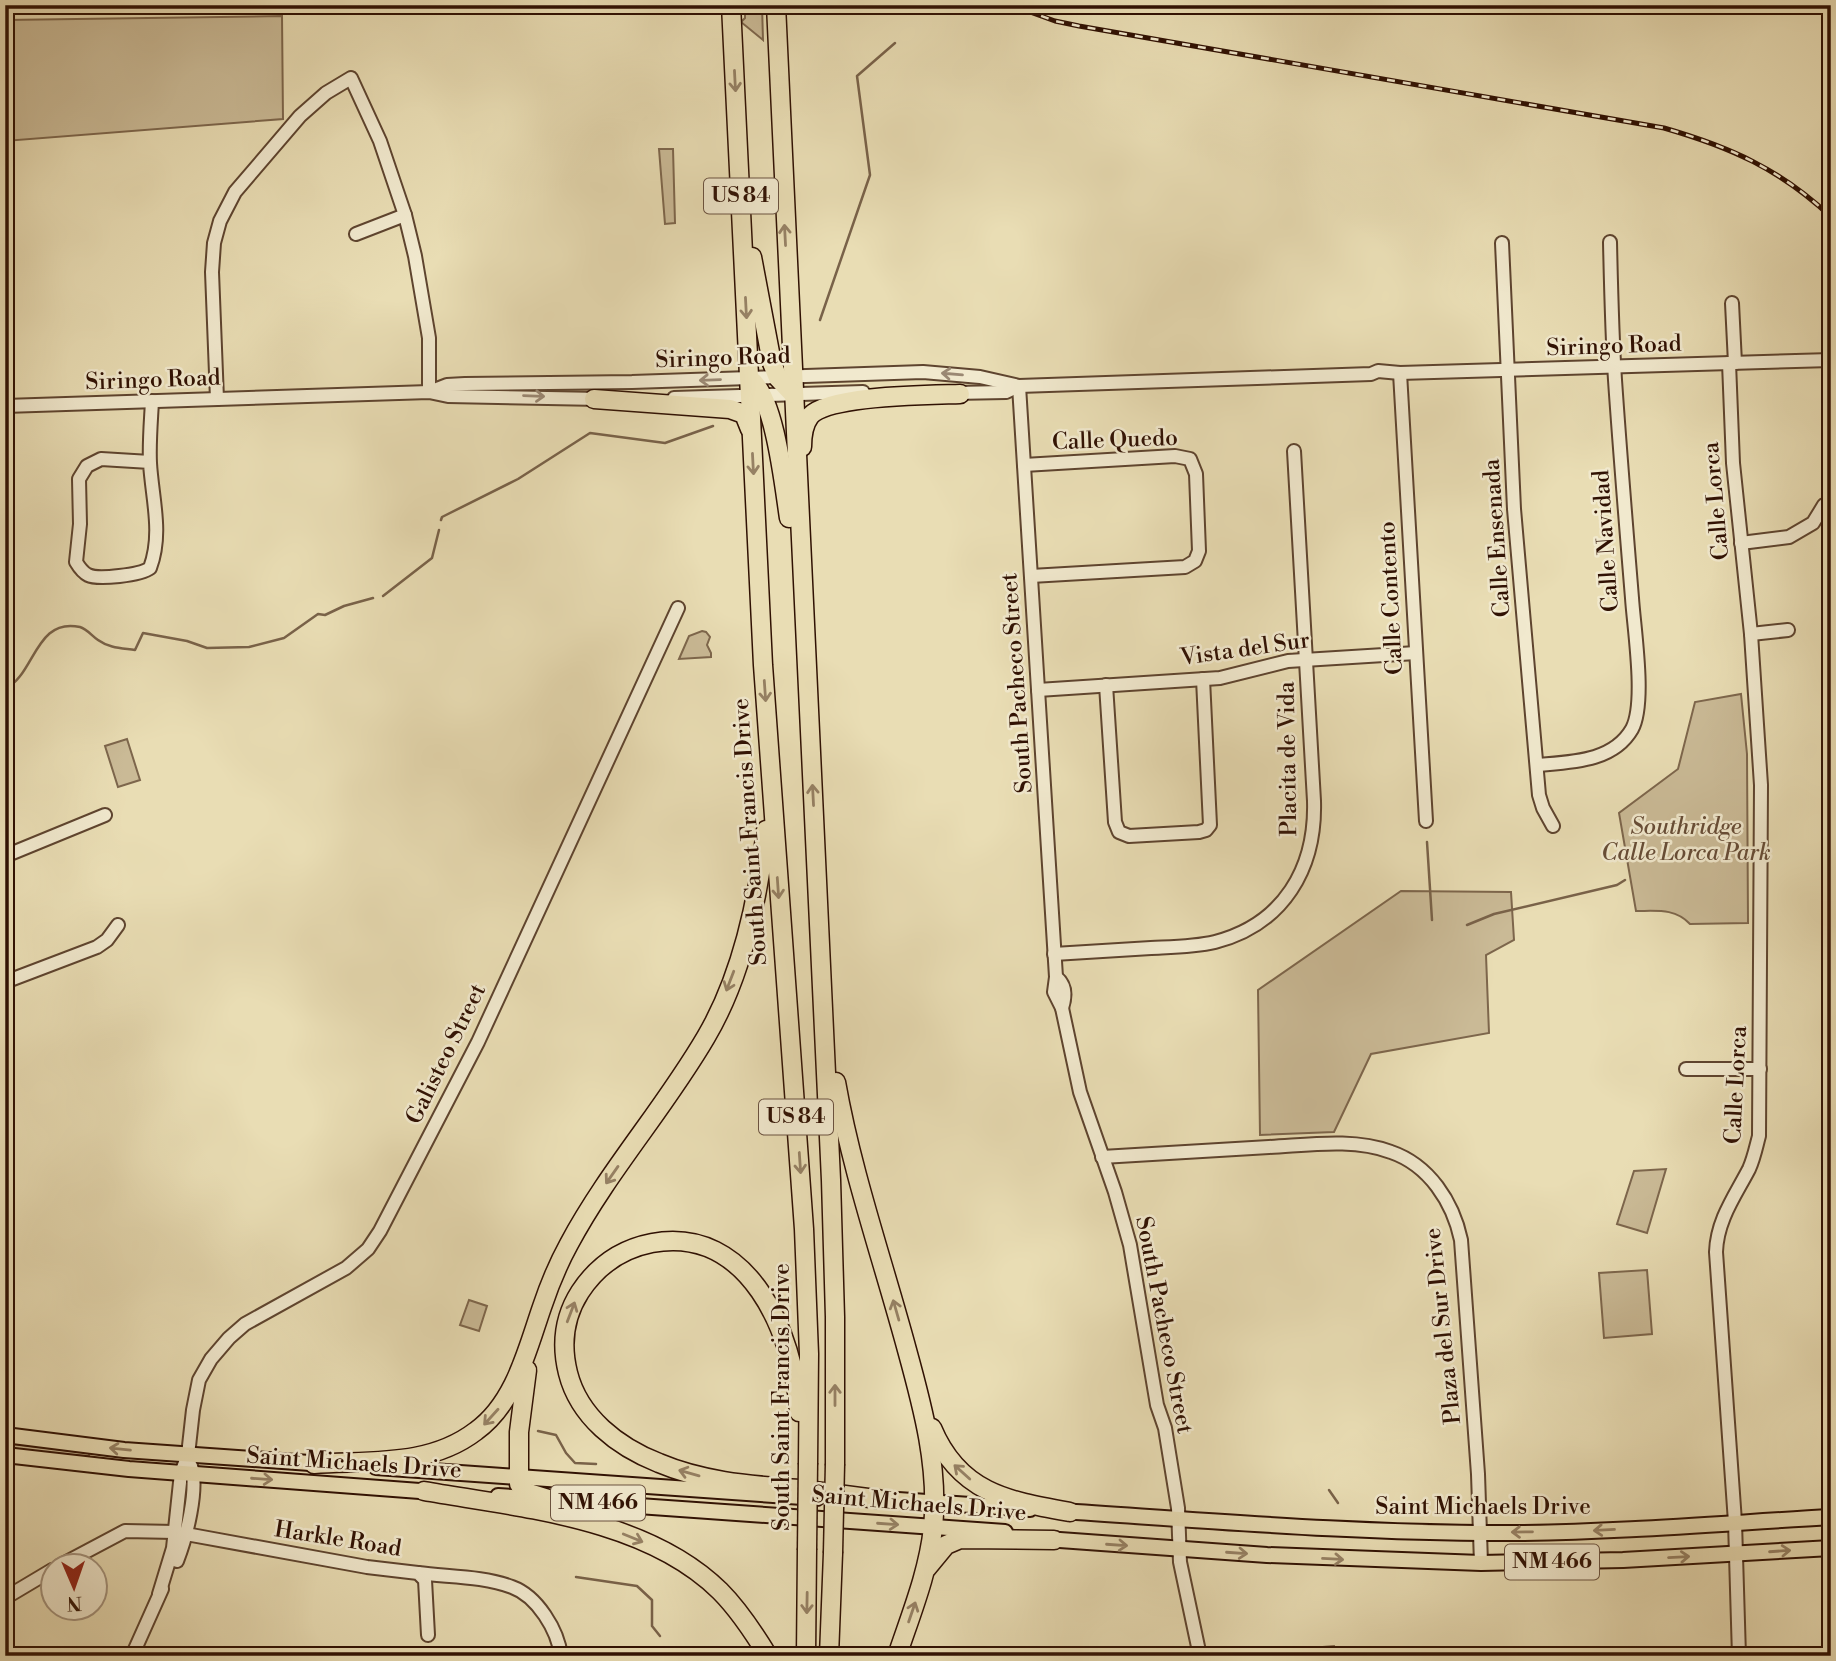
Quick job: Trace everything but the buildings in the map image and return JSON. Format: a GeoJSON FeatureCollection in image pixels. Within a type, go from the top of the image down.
{"type":"FeatureCollection","features":[{"type":"Feature","properties":{"kind":"highway","name":"South Saint Francis Drive"},"geometry":{"type":"LineString","coordinates":[[731,9],[754,390],[752,436],[769,771],[804,1229],[809,1354],[806,1656]]}},
{"type":"Feature","properties":{"kind":"highway","name":"US 84"},"geometry":{"type":"LineString","coordinates":[[776,14],[788,383],[799,524],[834,1251],[835,1464],[829,1656]]}},
{"type":"Feature","properties":{"kind":"highway"},"geometry":{"type":"LineString","coordinates":[[741,198],[772,363],[788,383]]}},
{"type":"Feature","properties":{"kind":"highway"},"geometry":{"type":"LineString","coordinates":[[754,390],[770,413],[803,611]]}},
{"type":"Feature","properties":{"kind":"highway"},"geometry":{"type":"LineString","coordinates":[[799,524],[802,439],[810,416],[824,407],[859,400],[960,394]]}},
{"type":"Feature","properties":{"kind":"highway"},"geometry":{"type":"LineString","coordinates":[[594,398],[730,408],[744,414],[752,436]]}},
{"type":"Feature","properties":{"kind":"highway"},"geometry":{"type":"LineString","coordinates":[[314,1464],[417,1458],[434,1454],[465,1439],[490,1419],[507,1397],[555,1273],[582,1221],[682,1075],[720,1008],[742,952],[755,897],[766,832],[769,771]]}},
{"type":"Feature","properties":{"kind":"highway"},"geometry":{"type":"LineString","coordinates":[[822,986],[840,1108],[914,1376],[933,1462],[933,1527],[927,1568],[897,1656]]}},
{"type":"Feature","properties":{"kind":"highway"},"geometry":{"type":"LineString","coordinates":[[806,1463],[795,1378],[785,1343],[758,1287],[736,1265],[699,1245],[659,1242],[622,1253],[603,1265],[588,1280],[574,1301],[566,1321],[565,1362],[579,1401],[599,1426],[613,1437],[636,1453],[660,1464],[723,1482],[878,1499]]}},
{"type":"Feature","properties":{"kind":"highway"},"geometry":{"type":"LineString","coordinates":[[533,1335],[521,1412],[518,1478],[519,1484],[526,1492],[552,1500]]}},
{"type":"Feature","properties":{"kind":"highway"},"geometry":{"type":"LineString","coordinates":[[914,1376],[937,1438],[960,1472],[997,1496],[1019,1503],[1070,1512]]}},
{"type":"Feature","properties":{"kind":"highway"},"geometry":{"type":"LineString","coordinates":[[424,1491],[561,1515],[616,1531],[660,1549],[692,1567],[720,1591],[745,1620],[768,1656]]}},
{"type":"Feature","properties":{"kind":"highway"},"geometry":{"type":"LineString","coordinates":[[927,1568],[946,1545],[960,1539],[1054,1541]]}},
{"type":"Feature","properties":{"kind":"main road","name":"Saint Michaels Drive"},"geometry":{"type":"LineString","coordinates":[[5,1435],[188,1455],[314,1464],[797,1498],[934,1502],[1346,1530],[1481,1533],[1580,1531],[1831,1517]]}},
{"type":"Feature","properties":{"kind":"main road","name":"Saint Michaels Drive"},"geometry":{"type":"LineString","coordinates":[[5,1455],[187,1474],[1018,1532],[1054,1541],[1341,1559],[1546,1563],[1831,1548]]}},
{"type":"Feature","properties":{"kind":"street"},"geometry":{"type":"LineString","coordinates":[[217,399],[212,272],[214,243],[220,221],[235,192],[300,116],[326,93],[351,78],[380,141],[405,215],[429,338],[429,392]]}},
{"type":"Feature","properties":{"kind":"street"},"geometry":{"type":"LineString","coordinates":[[356,234],[405,215]]}},
{"type":"Feature","properties":{"kind":"street","name":"Calle Navidad"},"geometry":{"type":"LineString","coordinates":[[1537,765],[1576,762],[1602,755],[1627,737],[1634,726],[1638,711],[1636,647],[1614,367],[1610,242]]}},
{"type":"Feature","properties":{"kind":"street","name":"Calle Ensenada"},"geometry":{"type":"LineString","coordinates":[[1502,243],[1514,509],[1541,802],[1553,826]]}},
{"type":"Feature","properties":{"kind":"street","name":"Calle Lorca"},"geometry":{"type":"LineString","coordinates":[[1732,303],[1733,463],[1751,634],[1761,785],[1759,1136],[1754,1154],[1723,1217],[1717,1237],[1735,1522],[1739,1656]]}},
{"type":"Feature","properties":{"kind":"street","name":"Siringo Road"},"geometry":{"type":"LineString","coordinates":[[5,406],[429,392],[448,396],[594,398],[754,390],[788,383],[923,372],[980,377],[1019,386],[1371,374],[1391,377],[1399,373],[1831,360]]}},
{"type":"Feature","properties":{"kind":"street","name":"Calle Contento"},"geometry":{"type":"LineString","coordinates":[[1399,373],[1426,821]]}},
{"type":"Feature","properties":{"kind":"street","name":"Siringo Road"},"geometry":{"type":"LineString","coordinates":[[429,392],[447,385],[465,384],[754,390],[788,383],[894,392],[960,394],[1006,392],[1019,386]]}},
{"type":"Feature","properties":{"kind":"street","name":"South Pacheco Street"},"geometry":{"type":"LineString","coordinates":[[1019,386],[1056,977],[1065,990],[1062,1008],[1080,1092],[1124,1223],[1136,1271],[1179,1520],[1180,1549],[1200,1656]]}},
{"type":"Feature","properties":{"kind":"street"},"geometry":{"type":"LineString","coordinates":[[150,462],[101,459],[82,471],[78,489],[76,562],[86,574],[99,577],[140,573],[150,568],[154,558],[157,522],[150,462],[152,401]]}},
{"type":"Feature","properties":{"kind":"street","name":"Placita de Vida"},"geometry":{"type":"LineString","coordinates":[[1054,954],[1213,942],[1247,929],[1279,905],[1302,871],[1312,845],[1314,801],[1294,451]]}},
{"type":"Feature","properties":{"kind":"street","name":"Calle Quedo"},"geometry":{"type":"LineString","coordinates":[[1024,465],[1175,456],[1191,459],[1196,474],[1199,551],[1195,561],[1185,567],[1031,576]]}},
{"type":"Feature","properties":{"kind":"street"},"geometry":{"type":"LineString","coordinates":[[1741,543],[1789,537],[1813,523],[1824,505]]}},
{"type":"Feature","properties":{"kind":"street","name":"Galisteo Street"},"geometry":{"type":"LineString","coordinates":[[131,1656],[171,1574],[181,1533],[192,1410],[199,1380],[211,1359],[245,1324],[357,1259],[380,1231],[478,1042],[678,608]]}},
{"type":"Feature","properties":{"kind":"street"},"geometry":{"type":"LineString","coordinates":[[1751,634],[1788,630]]}},
{"type":"Feature","properties":{"kind":"street","name":"Vista del Sur"},"geometry":{"type":"LineString","coordinates":[[1038,690],[1227,677],[1279,662],[1416,653]]}},
{"type":"Feature","properties":{"kind":"street"},"geometry":{"type":"LineString","coordinates":[[1106,685],[1115,822],[1119,832],[1129,836],[1199,832],[1210,825],[1203,679]]}},
{"type":"Feature","properties":{"kind":"street"},"geometry":{"type":"LineString","coordinates":[[5,856],[105,815]]}},
{"type":"Feature","properties":{"kind":"street"},"geometry":{"type":"LineString","coordinates":[[5,982],[97,947],[107,940],[118,925]]}},
{"type":"Feature","properties":{"kind":"street"},"geometry":{"type":"LineString","coordinates":[[1686,1069],[1760,1069]]}},
{"type":"Feature","properties":{"kind":"street","name":"Plaza del Sur Drive"},"geometry":{"type":"LineString","coordinates":[[1102,1157],[1326,1144],[1370,1145],[1394,1152],[1416,1165],[1436,1185],[1448,1202],[1461,1240],[1481,1563]]}},
{"type":"Feature","properties":{"kind":"street","name":"Harkle Road"},"geometry":{"type":"LineString","coordinates":[[85,1552],[125,1531],[181,1533],[367,1567],[418,1573],[425,1580],[428,1635]]}},
{"type":"Feature","properties":{"kind":"street"},"geometry":{"type":"LineString","coordinates":[[418,1573],[485,1581],[519,1590],[545,1614],[560,1643],[561,1656]]}},
{"type":"Feature","properties":{"kind":"street"},"geometry":{"type":"LineString","coordinates":[[5,1598],[38,1578]]}},
{"type":"Feature","properties":{"kind":"green space"},"geometry":{"type":"Polygon","coordinates":[[[745,5],[762,5],[763,40],[741,22],[745,18],[745,5]]]}},
{"type":"Feature","properties":{"kind":"green space"},"geometry":{"type":"Polygon","coordinates":[[[282,16],[283,119],[5,141],[5,20],[282,16]]]}},
{"type":"Feature","properties":{"kind":"green space"},"geometry":{"type":"Polygon","coordinates":[[[659,149],[673,149],[675,223],[665,224],[659,149]]]}},
{"type":"Feature","properties":{"kind":"green space"},"geometry":{"type":"Polygon","coordinates":[[[702,631],[710,637],[707,645],[711,657],[679,659],[689,636],[702,631]]]}},
{"type":"Feature","properties":{"kind":"green space","name":"Southridge Calle Lorca Park"},"geometry":{"type":"Polygon","coordinates":[[[1741,694],[1747,754],[1748,923],[1690,924],[1672,913],[1636,911],[1619,813],[1678,769],[1695,702],[1741,694]]]}},
{"type":"Feature","properties":{"kind":"green space"},"geometry":{"type":"Polygon","coordinates":[[[127,739],[140,780],[118,787],[105,746],[127,739]]]}},
{"type":"Feature","properties":{"kind":"green space"},"geometry":{"type":"Polygon","coordinates":[[[1401,891],[1511,892],[1514,940],[1486,955],[1489,1033],[1371,1054],[1334,1132],[1260,1135],[1258,990],[1401,891]]]}},
{"type":"Feature","properties":{"kind":"green space"},"geometry":{"type":"Polygon","coordinates":[[[1666,1169],[1647,1233],[1617,1224],[1634,1171],[1666,1169]]]}},
{"type":"Feature","properties":{"kind":"green space"},"geometry":{"type":"Polygon","coordinates":[[[1647,1270],[1652,1334],[1604,1338],[1599,1273],[1647,1270]]]}},
{"type":"Feature","properties":{"kind":"green space"},"geometry":{"type":"Polygon","coordinates":[[[469,1300],[487,1306],[479,1331],[460,1325],[469,1300]]]}},
{"type":"Feature","properties":{"kind":"green space"},"geometry":{"type":"Polygon","coordinates":[[[5,1443],[89,1453],[89,1456],[5,1448],[5,1443]]]}},
{"type":"Feature","properties":{"kind":"green space"},"geometry":{"type":"Polygon","coordinates":[[[1334,1646],[1336,1656],[1287,1656],[1286,1650],[1334,1646]]]}},
{"type":"Feature","properties":{"kind":"waterway"},"geometry":{"type":"LineString","coordinates":[[820,320],[870,175],[857,76],[895,43]]}},
{"type":"Feature","properties":{"kind":"waterway"},"geometry":{"type":"LineString","coordinates":[[441,520],[442,517],[518,479],[590,433],[665,443],[713,426]]}},
{"type":"Feature","properties":{"kind":"waterway"},"geometry":{"type":"LineString","coordinates":[[383,596],[432,558],[439,530]]}},
{"type":"Feature","properties":{"kind":"waterway"},"geometry":{"type":"LineString","coordinates":[[5,689],[23,672],[44,639],[54,630],[65,626],[83,628],[107,645],[135,650],[143,633],[187,641],[207,648],[249,647],[284,638],[318,614],[325,615],[344,606],[373,598]]}},
{"type":"Feature","properties":{"kind":"waterway"},"geometry":{"type":"LineString","coordinates":[[1427,842],[1432,920]]}},
{"type":"Feature","properties":{"kind":"waterway"},"geometry":{"type":"LineString","coordinates":[[1467,925],[1494,914],[1617,885],[1625,880]]}},
{"type":"Feature","properties":{"kind":"waterway"},"geometry":{"type":"LineString","coordinates":[[538,1431],[556,1435],[575,1463],[596,1464]]}},
{"type":"Feature","properties":{"kind":"waterway"},"geometry":{"type":"LineString","coordinates":[[1329,1490],[1338,1503]]}},
{"type":"Feature","properties":{"kind":"waterway"},"geometry":{"type":"LineString","coordinates":[[576,1577],[637,1586],[652,1600],[652,1626],[660,1636]]}},
{"type":"Feature","properties":{"kind":"railway"},"geometry":{"type":"LineString","coordinates":[[1011,5],[1055,21],[1079,26],[1664,128],[1711,143],[1753,162],[1793,186],[1831,217]]}}]}
